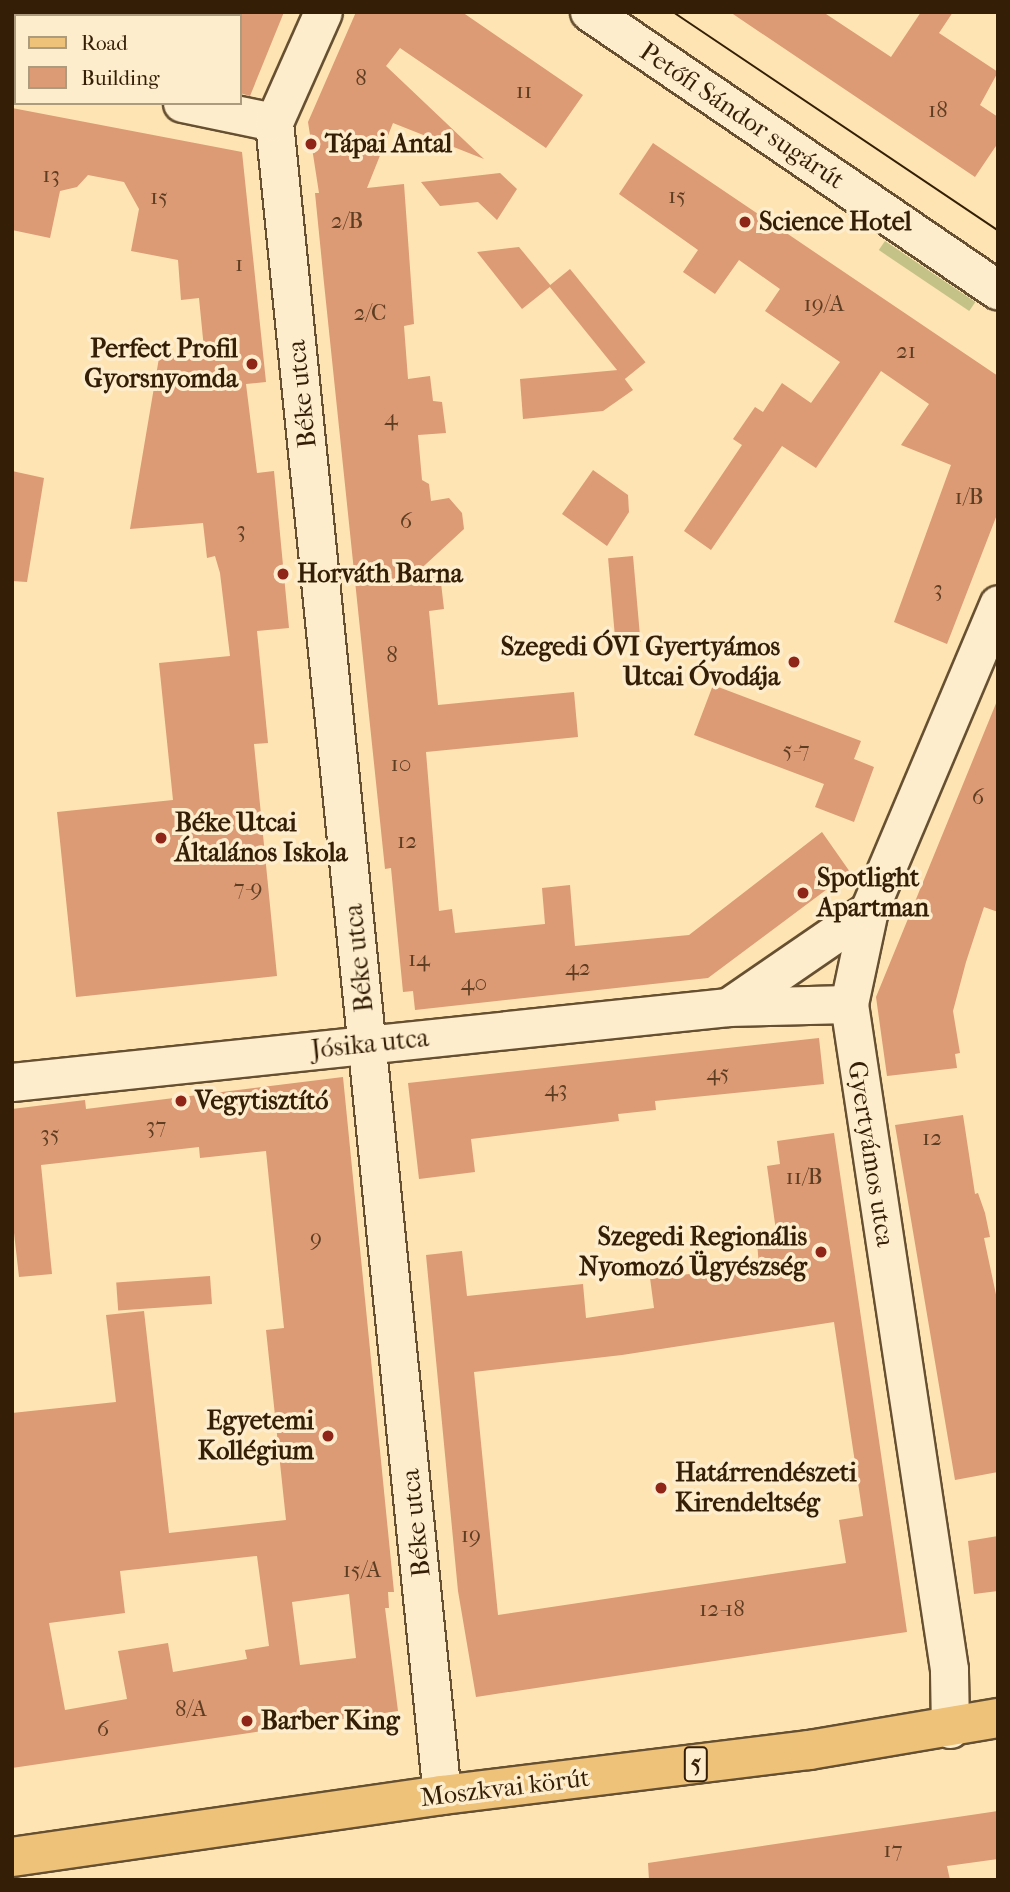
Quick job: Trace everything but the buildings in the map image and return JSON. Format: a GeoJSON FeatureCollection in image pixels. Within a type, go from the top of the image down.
{"type":"FeatureCollection","features":[{"type":"Feature","properties":{"kind":"main road","name":"Moszkvai körút"},"geometry":{"type":"LineString","coordinates":[[12,1857],[442,1795],[950,1729],[998,1718]]}},
{"type":"Feature","properties":{"kind":"street"},"geometry":{"type":"LineString","coordinates":[[192,105],[274,122],[323,12]]}},
{"type":"Feature","properties":{"kind":"street","name":"Petőfi Sándor sugárút"},"geometry":{"type":"LineString","coordinates":[[590,12],[998,290]]}},
{"type":"Feature","properties":{"kind":"street","name":"Béke utca"},"geometry":{"type":"LineString","coordinates":[[274,122],[442,1795]]}},
{"type":"Feature","properties":{"kind":"street","name":"Gyertyámos utca"},"geometry":{"type":"LineString","coordinates":[[950,1729],[949,1669],[849,1004],[869,910],[998,604]]}},
{"type":"Feature","properties":{"kind":"street","name":"Jósika utca"},"geometry":{"type":"LineString","coordinates":[[728,1007],[869,910]]}},
{"type":"Feature","properties":{"kind":"street","name":"Jósika utca"},"geometry":{"type":"LineString","coordinates":[[12,1082],[728,1007],[849,1004]]}},
{"type":"Feature","properties":{"kind":"shaded area"},"geometry":{"type":"Polygon","coordinates":[[[885,241],[975,302],[969,311],[879,250],[885,241]]]}},
{"type":"Feature","properties":{"kind":"tram line"},"geometry":{"type":"LineString","coordinates":[[673,12],[998,230]]}},
{"type":"Feature","properties":{"kind":"place","name":"Tápai Antal"},"geometry":{"type":"Point","coordinates":[311,144]}},
{"type":"Feature","properties":{"kind":"place","name":"Science Hotel"},"geometry":{"type":"Point","coordinates":[745,222]}},
{"type":"Feature","properties":{"kind":"place","name":"Perfect Profil Gyorsnyomda"},"geometry":{"type":"Point","coordinates":[252,364]}},
{"type":"Feature","properties":{"kind":"place","name":"Horváth Barna"},"geometry":{"type":"Point","coordinates":[283,574]}},
{"type":"Feature","properties":{"kind":"place","name":"Szegedi ÓVI Gyertyámos Utcai Óvodája"},"geometry":{"type":"Point","coordinates":[794,662]}},
{"type":"Feature","properties":{"kind":"place","name":"Béke Utcai Általános Iskola"},"geometry":{"type":"Point","coordinates":[161,838]}},
{"type":"Feature","properties":{"kind":"place","name":"Spotlight Apartman"},"geometry":{"type":"Point","coordinates":[803,893]}},
{"type":"Feature","properties":{"kind":"place","name":"Vegytisztító"},"geometry":{"type":"Point","coordinates":[181,1101]}},
{"type":"Feature","properties":{"kind":"place","name":"Szegedi Regionális Nyomozó Ügyészség"},"geometry":{"type":"Point","coordinates":[821,1252]}},
{"type":"Feature","properties":{"kind":"place","name":"Egyetemi Kollégium"},"geometry":{"type":"Point","coordinates":[328,1436]}},
{"type":"Feature","properties":{"kind":"place","name":"Határrendészeti Kirendeltség"},"geometry":{"type":"Point","coordinates":[661,1488]}},
{"type":"Feature","properties":{"kind":"place","name":"Barber King"},"geometry":{"type":"Point","coordinates":[247,1721]}}]}
